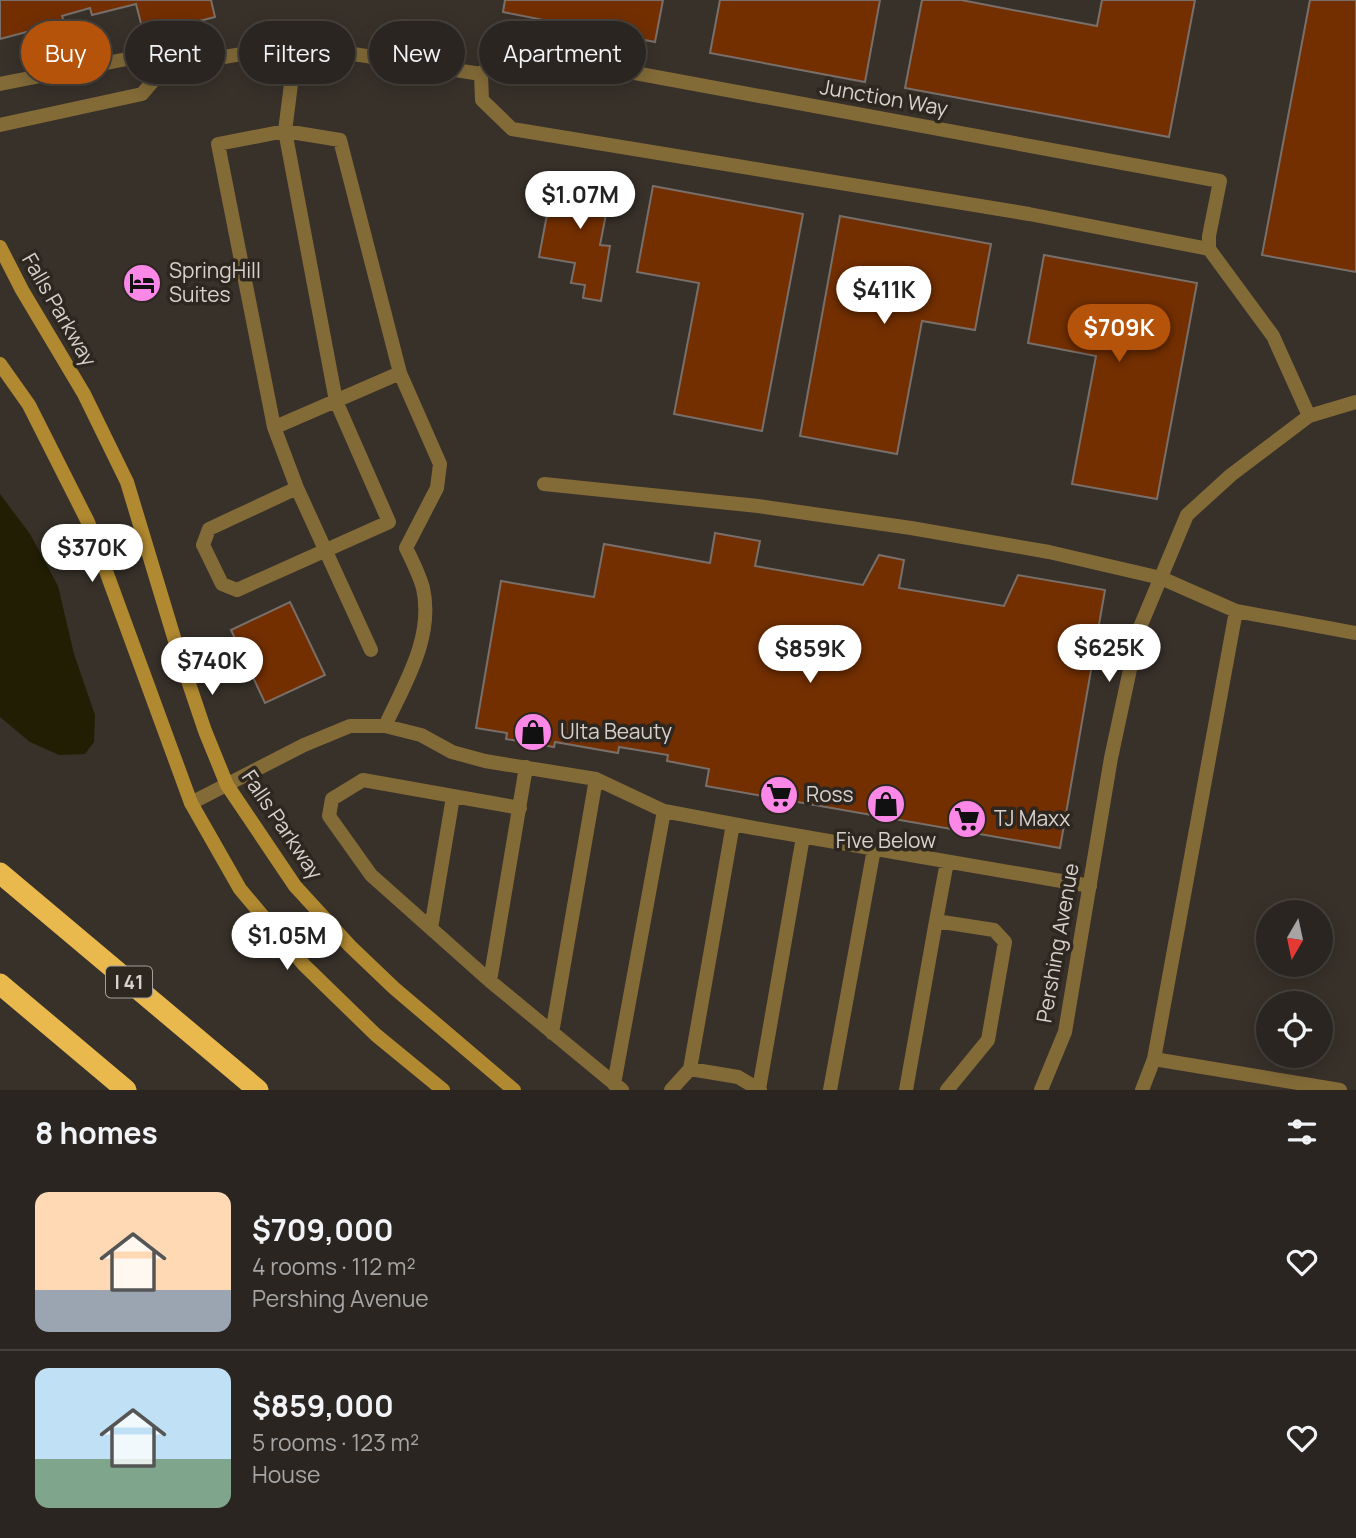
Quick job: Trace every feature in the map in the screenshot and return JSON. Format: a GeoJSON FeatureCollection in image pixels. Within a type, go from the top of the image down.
{"type":"FeatureCollection","features":[{"type":"Feature","properties":{"kind":"highway","name":"I 41"},"geometry":{"type":"LineString","coordinates":[[0,873],[258,1090]]}},
{"type":"Feature","properties":{"kind":"highway"},"geometry":{"type":"LineString","coordinates":[[0,984],[125,1090]]}},
{"type":"Feature","properties":{"kind":"highway"},"geometry":{"type":"LineString","coordinates":[[0,994],[125,1090]]}},
{"type":"Feature","properties":{"kind":"street"},"geometry":{"type":"LineString","coordinates":[[355,54],[479,74]]}},
{"type":"Feature","properties":{"kind":"street"},"geometry":{"type":"LineString","coordinates":[[0,83],[125,59]]}},
{"type":"Feature","properties":{"kind":"street","name":"Junction Way"},"geometry":{"type":"LineString","coordinates":[[646,75],[1220,181],[1209,249]]}},
{"type":"Feature","properties":{"kind":"street"},"geometry":{"type":"LineString","coordinates":[[0,125],[142,94],[151,84]]}},
{"type":"Feature","properties":{"kind":"street"},"geometry":{"type":"LineString","coordinates":[[291,84],[285,131],[336,401],[390,522],[406,548],[422,586],[426,611],[424,634],[415,661],[385,726]]}},
{"type":"Feature","properties":{"kind":"street"},"geometry":{"type":"LineString","coordinates":[[481,84],[482,100],[512,128],[1028,214],[1209,249],[1273,336],[1309,416]]}},
{"type":"Feature","properties":{"kind":"street"},"geometry":{"type":"LineString","coordinates":[[371,650],[297,488],[274,427],[218,144],[285,131],[340,140],[400,373],[440,464],[437,488],[406,548]]}},
{"type":"Feature","properties":{"kind":"street","name":"Falls Parkway"},"geometry":{"type":"LineString","coordinates":[[0,247],[22,290],[84,394],[127,482],[179,654],[227,785],[295,886],[350,946],[394,988],[514,1090]]}},
{"type":"Feature","properties":{"kind":"street"},"geometry":{"type":"LineString","coordinates":[[0,363],[29,405],[88,522],[191,803],[240,889],[304,965],[376,1035],[443,1090]]}},
{"type":"Feature","properties":{"kind":"street"},"geometry":{"type":"LineString","coordinates":[[274,427],[400,373]]}},
{"type":"Feature","properties":{"kind":"street","name":"Pershing Avenue"},"geometry":{"type":"LineString","coordinates":[[1041,1090],[1065,1032],[1111,758],[1138,632],[1187,515],[1231,475],[1309,416],[1356,402]]}},
{"type":"Feature","properties":{"kind":"street"},"geometry":{"type":"LineString","coordinates":[[544,484],[758,506],[912,528],[1049,552],[1161,578],[1236,611],[1356,633]]}},
{"type":"Feature","properties":{"kind":"street"},"geometry":{"type":"LineString","coordinates":[[297,488],[209,529],[202,545],[222,584],[237,590],[390,522]]}},
{"type":"Feature","properties":{"kind":"street"},"geometry":{"type":"LineString","coordinates":[[1142,1090],[1154,1059],[1236,611]]}},
{"type":"Feature","properties":{"kind":"street"},"geometry":{"type":"LineString","coordinates":[[191,803],[304,745],[350,726],[385,726],[421,735],[452,752],[485,761],[596,779],[664,811],[1090,886]]}},
{"type":"Feature","properties":{"kind":"street"},"geometry":{"type":"LineString","coordinates":[[491,981],[526,767]]}},
{"type":"Feature","properties":{"kind":"street"},"geometry":{"type":"LineString","coordinates":[[552,1033],[596,779]]}},
{"type":"Feature","properties":{"kind":"street"},"geometry":{"type":"LineString","coordinates":[[520,808],[363,780],[332,799],[329,816],[372,875],[491,981],[618,1087],[664,811]]}},
{"type":"Feature","properties":{"kind":"street"},"geometry":{"type":"LineString","coordinates":[[431,928],[453,797]]}},
{"type":"Feature","properties":{"kind":"street"},"geometry":{"type":"LineString","coordinates":[[671,1090],[690,1069],[733,824]]}},
{"type":"Feature","properties":{"kind":"street"},"geometry":{"type":"LineString","coordinates":[[690,1069],[738,1077],[760,1089],[803,836]]}},
{"type":"Feature","properties":{"kind":"street"},"geometry":{"type":"LineString","coordinates":[[830,1090],[874,849]]}},
{"type":"Feature","properties":{"kind":"street"},"geometry":{"type":"LineString","coordinates":[[906,1090],[947,862]]}},
{"type":"Feature","properties":{"kind":"street"},"geometry":{"type":"LineString","coordinates":[[936,921],[994,930],[1005,942],[988,1040],[947,1090]]}},
{"type":"Feature","properties":{"kind":"street"},"geometry":{"type":"LineString","coordinates":[[1154,1059],[1340,1090]]}},
{"type":"Feature","properties":{"kind":"shaded area"},"geometry":{"type":"Polygon","coordinates":[[[0,494],[30,534],[58,586],[74,654],[95,715],[94,742],[85,754],[59,755],[30,742],[0,717],[0,494]]]}},
{"type":"Feature","properties":{"kind":"building"},"geometry":{"type":"Polygon","coordinates":[[[0,0],[211,0],[215,17],[199,21],[140,21],[136,4],[92,15],[90,8],[62,16],[64,21],[21,21],[21,33],[0,39],[0,0]]]}},
{"type":"Feature","properties":{"kind":"building"},"geometry":{"type":"Polygon","coordinates":[[[505,0],[663,0],[655,42],[646,40],[646,21],[549,21],[503,12],[505,0]]]}},
{"type":"Feature","properties":{"kind":"building"},"geometry":{"type":"Polygon","coordinates":[[[720,0],[880,0],[865,82],[710,53],[720,0]]]}},
{"type":"Feature","properties":{"kind":"building"},"geometry":{"type":"Polygon","coordinates":[[[922,0],[961,0],[1097,26],[1102,0],[1195,0],[1169,137],[905,88],[922,0]]]}},
{"type":"Feature","properties":{"kind":"building"},"geometry":{"type":"Polygon","coordinates":[[[1310,0],[1356,0],[1356,272],[1262,255],[1310,0]]]}},
{"type":"Feature","properties":{"kind":"building"},"geometry":{"type":"Polygon","coordinates":[[[568,176],[617,185],[611,215],[606,214],[600,245],[610,246],[601,301],[583,298],[585,285],[571,283],[575,263],[539,257],[552,188],[566,190],[568,176]]]}},
{"type":"Feature","properties":{"kind":"building"},"geometry":{"type":"Polygon","coordinates":[[[653,186],[803,214],[762,431],[674,414],[699,283],[637,272],[653,186]]]}},
{"type":"Feature","properties":{"kind":"building"},"geometry":{"type":"Polygon","coordinates":[[[840,216],[991,244],[975,330],[922,321],[897,454],[800,436],[840,216]]]}},
{"type":"Feature","properties":{"kind":"building"},"geometry":{"type":"Polygon","coordinates":[[[1044,255],[1197,283],[1157,499],[1072,484],[1096,356],[1028,343],[1044,255]]]}},
{"type":"Feature","properties":{"kind":"building"},"geometry":{"type":"Polygon","coordinates":[[[715,533],[760,541],[755,566],[863,585],[879,555],[904,560],[899,588],[1004,606],[1018,575],[1105,590],[1060,848],[706,786],[709,769],[667,761],[668,755],[619,747],[618,753],[555,742],[554,747],[506,739],[507,733],[476,728],[501,581],[594,597],[604,544],[710,563],[715,533]]]}},
{"type":"Feature","properties":{"kind":"building"},"geometry":{"type":"Polygon","coordinates":[[[290,602],[325,675],[265,703],[231,630],[290,602]]]}},
{"type":"Feature","properties":{"kind":"place","name":"SpringHill Suites"},"geometry":{"type":"Point","coordinates":[142,283]}},
{"type":"Feature","properties":{"kind":"place","name":"Ulta Beauty"},"geometry":{"type":"Point","coordinates":[533,732]}},
{"type":"Feature","properties":{"kind":"place","name":"Ross"},"geometry":{"type":"Point","coordinates":[779,795]}},
{"type":"Feature","properties":{"kind":"place","name":"Five Below"},"geometry":{"type":"Point","coordinates":[886,804]}},
{"type":"Feature","properties":{"kind":"place","name":"TJ Maxx"},"geometry":{"type":"Point","coordinates":[967,819]}}]}
